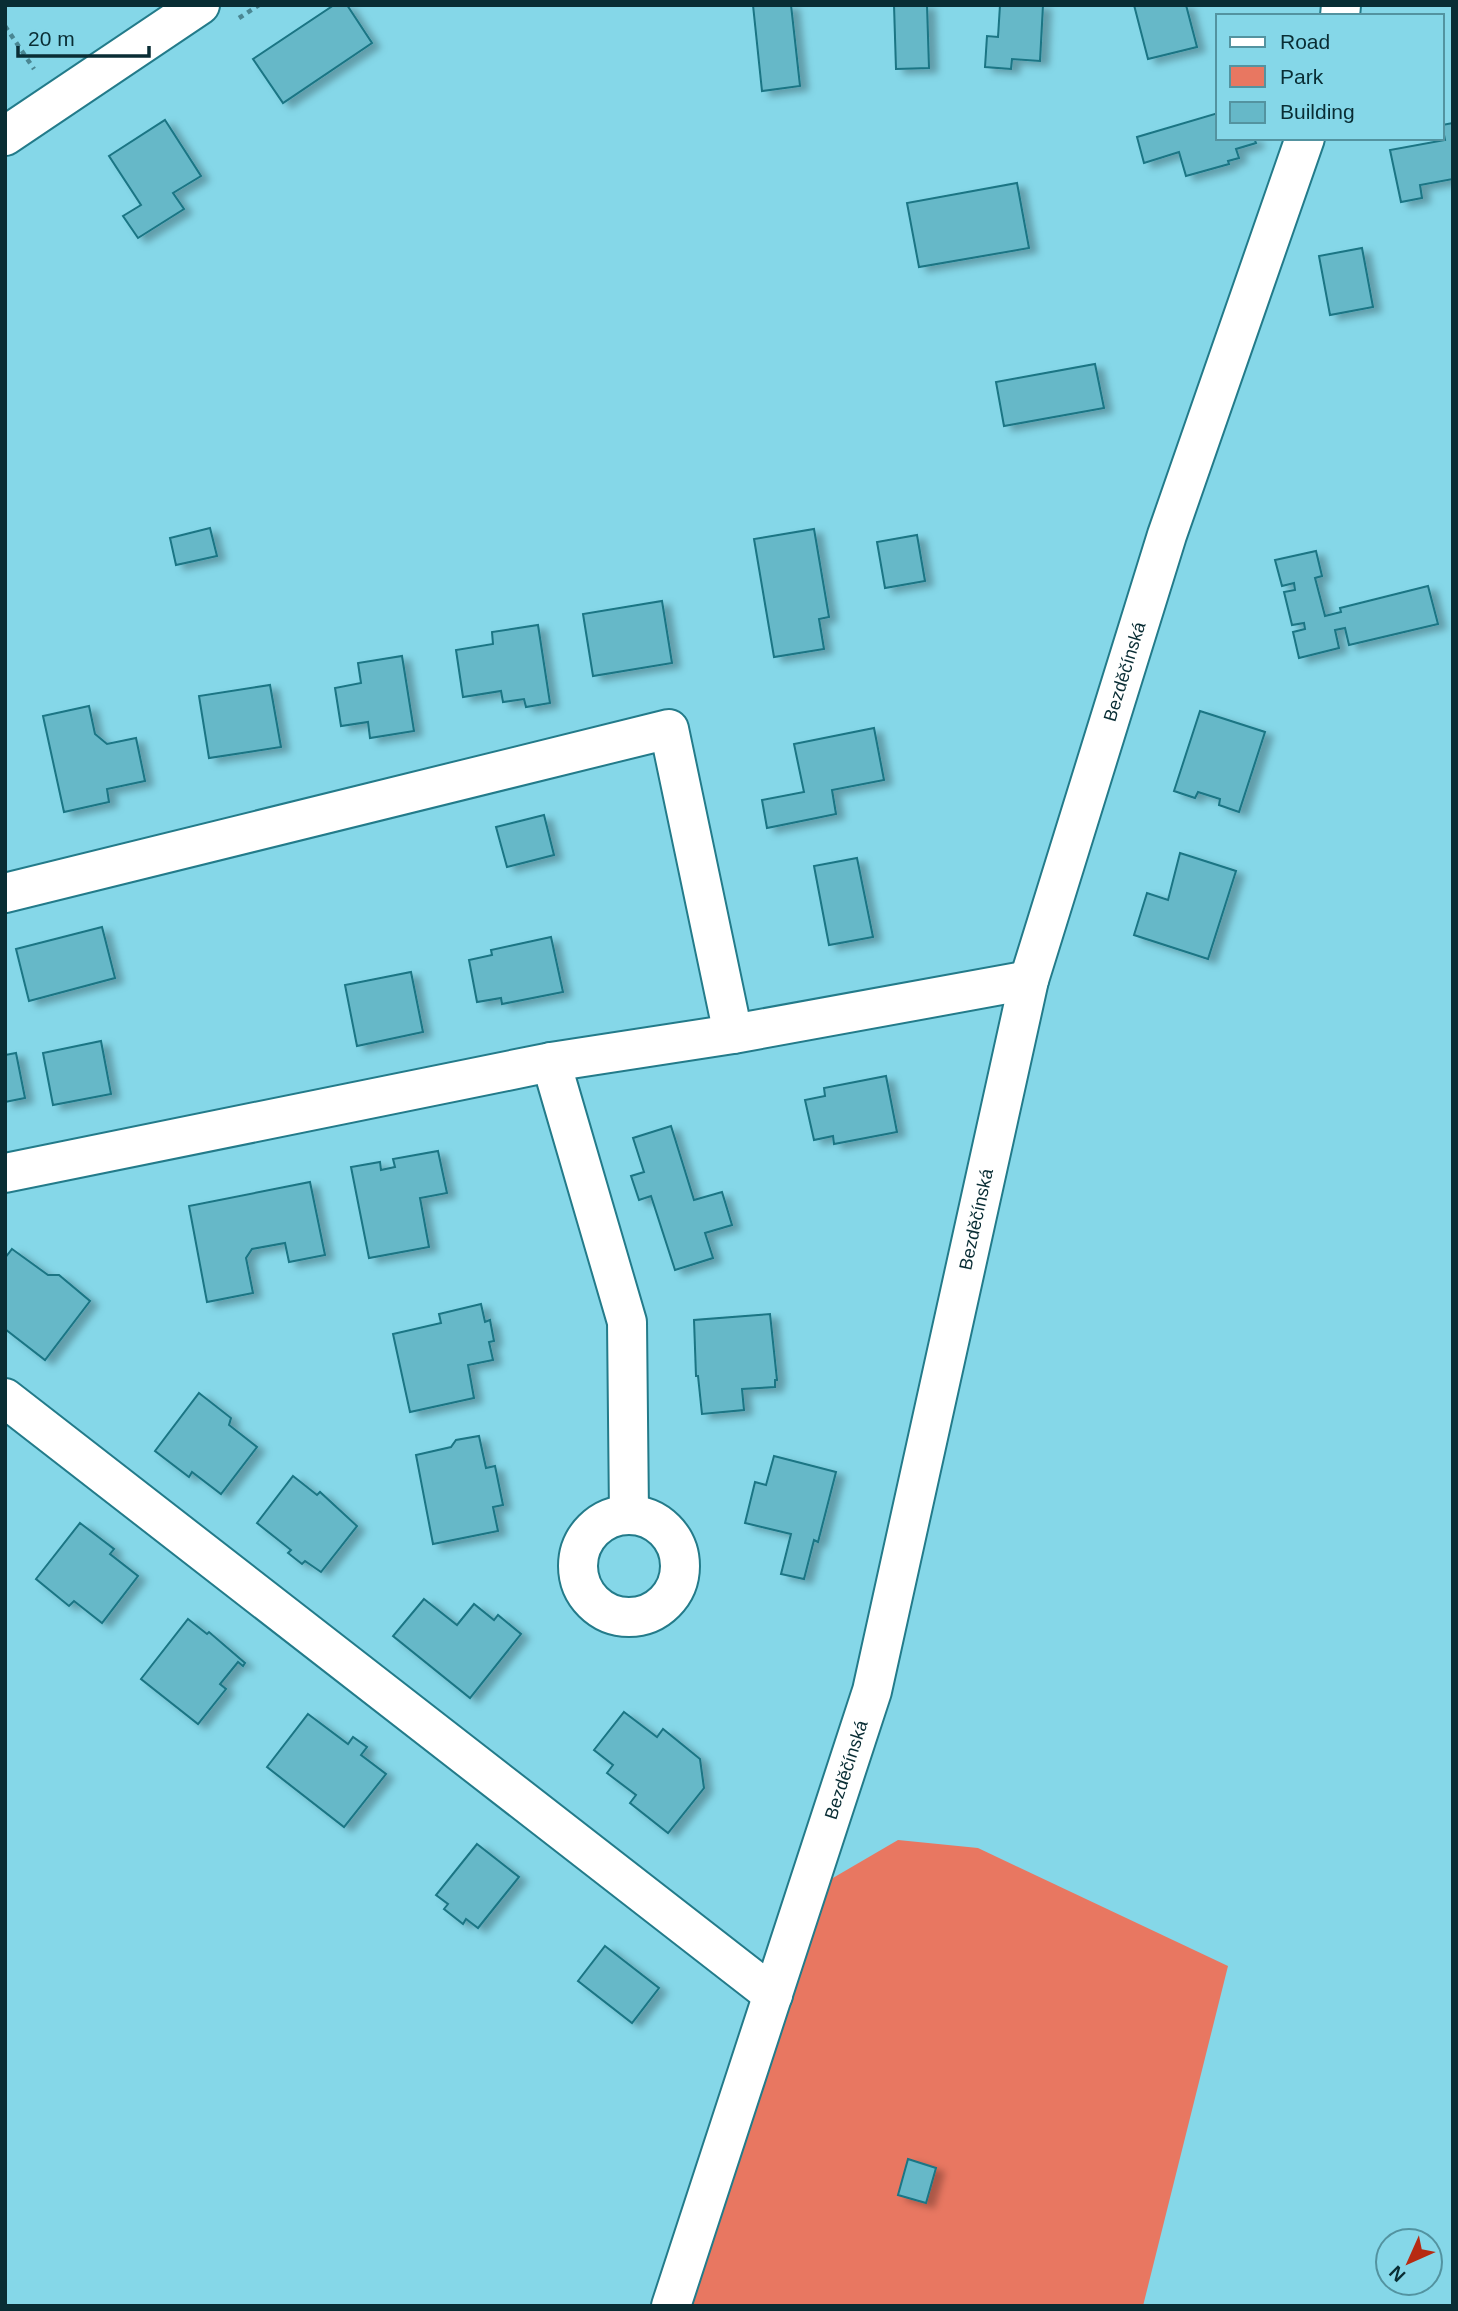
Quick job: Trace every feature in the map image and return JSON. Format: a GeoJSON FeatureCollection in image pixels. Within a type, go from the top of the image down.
{"type":"FeatureCollection","features":[{"type":"Feature","properties":{"kind":"street"},"geometry":{"type":"LineString","coordinates":[[5,136],[200,5]]}},
{"type":"Feature","properties":{"kind":"street","name":"Bezděčínská"},"geometry":{"type":"LineString","coordinates":[[671,2306],[872,1691],[1029,980],[1167,535],[1304,140]]}},
{"type":"Feature","properties":{"kind":"street"},"geometry":{"type":"LineString","coordinates":[[5,894],[669,729],[733,1034]]}},
{"type":"Feature","properties":{"kind":"street"},"geometry":{"type":"LineString","coordinates":[[5,1173],[551,1062],[733,1034],[1029,980]]}},
{"type":"Feature","properties":{"kind":"street"},"geometry":{"type":"LineString","coordinates":[[551,1062],[626,1322],[629,1514]]}},
{"type":"Feature","properties":{"kind":"street"},"geometry":{"type":"LineString","coordinates":[[5,1398],[774,1994]]}},
{"type":"Feature","properties":{"kind":"path"},"geometry":{"type":"LineString","coordinates":[[5,26],[56,101]]}},
{"type":"Feature","properties":{"kind":"green space"},"geometry":{"type":"Polygon","coordinates":[[[898,1840],[978,1848],[1228,1966],[1143,2306],[690,2306],[826,1882],[898,1840]]]}},
{"type":"Feature","properties":{"kind":"building"},"geometry":{"type":"Polygon","coordinates":[[[334,5],[347,5],[372,43],[283,103],[253,59],[334,5]]]}},
{"type":"Feature","properties":{"kind":"building"},"geometry":{"type":"Polygon","coordinates":[[[753,5],[791,5],[800,86],[762,91],[753,5]]]}},
{"type":"Feature","properties":{"kind":"building"},"geometry":{"type":"Polygon","coordinates":[[[894,5],[927,5],[929,68],[896,69],[894,5]]]}},
{"type":"Feature","properties":{"kind":"building"},"geometry":{"type":"Polygon","coordinates":[[[1000,5],[1043,5],[1040,61],[1012,59],[1011,69],[985,67],[987,36],[998,37],[1000,5]]]}},
{"type":"Feature","properties":{"kind":"building"},"geometry":{"type":"Polygon","coordinates":[[[1134,5],[1186,5],[1197,47],[1148,59],[1134,5]]]}},
{"type":"Feature","properties":{"kind":"building"},"geometry":{"type":"Polygon","coordinates":[[[1216,114],[1216,140],[1255,140],[1256,143],[1236,149],[1239,158],[1228,161],[1229,164],[1186,176],[1179,152],[1144,163],[1137,137],[1216,114]]]}},
{"type":"Feature","properties":{"kind":"building"},"geometry":{"type":"Polygon","coordinates":[[[165,120],[201,176],[173,193],[184,209],[138,238],[123,216],[141,205],[109,156],[165,120]]]}},
{"type":"Feature","properties":{"kind":"building"},"geometry":{"type":"Polygon","coordinates":[[[1453,123],[1453,179],[1420,185],[1422,198],[1401,202],[1390,150],[1445,140],[1444,125],[1453,123]]]}},
{"type":"Feature","properties":{"kind":"building"},"geometry":{"type":"Polygon","coordinates":[[[1017,183],[1029,248],[919,267],[907,203],[1017,183]]]}},
{"type":"Feature","properties":{"kind":"building"},"geometry":{"type":"Polygon","coordinates":[[[1362,248],[1373,307],[1330,315],[1319,256],[1362,248]]]}},
{"type":"Feature","properties":{"kind":"building"},"geometry":{"type":"Polygon","coordinates":[[[1095,364],[1104,408],[1004,426],[996,382],[1095,364]]]}},
{"type":"Feature","properties":{"kind":"building"},"geometry":{"type":"Polygon","coordinates":[[[210,528],[217,556],[176,565],[170,538],[210,528]]]}},
{"type":"Feature","properties":{"kind":"building"},"geometry":{"type":"Polygon","coordinates":[[[814,529],[829,617],[819,619],[824,649],[774,657],[754,539],[814,529]]]}},
{"type":"Feature","properties":{"kind":"building"},"geometry":{"type":"Polygon","coordinates":[[[917,535],[925,581],[885,588],[877,542],[917,535]]]}},
{"type":"Feature","properties":{"kind":"building"},"geometry":{"type":"Polygon","coordinates":[[[1316,551],[1322,576],[1315,578],[1325,616],[1341,612],[1340,608],[1428,586],[1438,624],[1349,645],[1345,628],[1335,630],[1339,648],[1299,658],[1293,632],[1305,629],[1304,623],[1292,625],[1284,592],[1295,590],[1294,583],[1282,586],[1275,560],[1316,551]]]}},
{"type":"Feature","properties":{"kind":"building"},"geometry":{"type":"Polygon","coordinates":[[[662,601],[672,663],[593,676],[583,614],[662,601]]]}},
{"type":"Feature","properties":{"kind":"building"},"geometry":{"type":"Polygon","coordinates":[[[538,625],[550,703],[526,707],[524,699],[503,702],[501,691],[463,697],[456,650],[493,644],[492,632],[538,625]]]}},
{"type":"Feature","properties":{"kind":"building"},"geometry":{"type":"Polygon","coordinates":[[[402,656],[414,731],[370,738],[368,722],[341,726],[335,688],[361,683],[358,663],[402,656]]]}},
{"type":"Feature","properties":{"kind":"building"},"geometry":{"type":"Polygon","coordinates":[[[270,685],[281,747],[209,758],[199,696],[270,685]]]}},
{"type":"Feature","properties":{"kind":"building"},"geometry":{"type":"Polygon","coordinates":[[[89,706],[95,734],[107,744],[136,738],[145,781],[107,789],[109,802],[64,812],[43,716],[89,706]]]}},
{"type":"Feature","properties":{"kind":"building"},"geometry":{"type":"Polygon","coordinates":[[[1200,711],[1265,732],[1239,812],[1219,805],[1220,799],[1198,792],[1195,798],[1174,791],[1200,711]]]}},
{"type":"Feature","properties":{"kind":"building"},"geometry":{"type":"Polygon","coordinates":[[[874,728],[884,780],[832,790],[836,814],[767,828],[762,800],[804,792],[794,744],[874,728]]]}},
{"type":"Feature","properties":{"kind":"building"},"geometry":{"type":"Polygon","coordinates":[[[544,815],[554,855],[507,867],[496,827],[544,815]]]}},
{"type":"Feature","properties":{"kind":"building"},"geometry":{"type":"Polygon","coordinates":[[[1180,853],[1236,871],[1208,959],[1134,935],[1147,893],[1168,900],[1180,853]]]}},
{"type":"Feature","properties":{"kind":"building"},"geometry":{"type":"Polygon","coordinates":[[[857,858],[873,937],[829,945],[814,866],[857,858]]]}},
{"type":"Feature","properties":{"kind":"building"},"geometry":{"type":"Polygon","coordinates":[[[102,927],[115,978],[29,1001],[16,949],[102,927]]]}},
{"type":"Feature","properties":{"kind":"building"},"geometry":{"type":"Polygon","coordinates":[[[551,937],[563,992],[502,1004],[501,998],[477,1002],[469,960],[492,955],[491,950],[551,937]]]}},
{"type":"Feature","properties":{"kind":"building"},"geometry":{"type":"Polygon","coordinates":[[[411,972],[423,1032],[357,1046],[345,985],[411,972]]]}},
{"type":"Feature","properties":{"kind":"building"},"geometry":{"type":"Polygon","coordinates":[[[101,1041],[111,1094],[53,1105],[43,1053],[101,1041]]]}},
{"type":"Feature","properties":{"kind":"building"},"geometry":{"type":"Polygon","coordinates":[[[16,1053],[25,1098],[5,1102],[5,1055],[16,1053]]]}},
{"type":"Feature","properties":{"kind":"building"},"geometry":{"type":"Polygon","coordinates":[[[886,1076],[897,1132],[834,1144],[833,1136],[814,1140],[805,1100],[825,1096],[824,1088],[886,1076]]]}},
{"type":"Feature","properties":{"kind":"building"},"geometry":{"type":"Polygon","coordinates":[[[671,1126],[694,1200],[722,1192],[732,1225],[705,1233],[713,1258],[675,1270],[651,1196],[639,1200],[631,1176],[644,1172],[633,1138],[671,1126]]]}},
{"type":"Feature","properties":{"kind":"building"},"geometry":{"type":"Polygon","coordinates":[[[438,1151],[447,1193],[420,1198],[429,1247],[369,1258],[351,1167],[380,1162],[381,1170],[395,1167],[393,1159],[438,1151]]]}},
{"type":"Feature","properties":{"kind":"building"},"geometry":{"type":"Polygon","coordinates":[[[310,1182],[325,1255],[289,1262],[285,1243],[252,1249],[246,1258],[253,1293],[207,1302],[189,1206],[310,1182]]]}},
{"type":"Feature","properties":{"kind":"building"},"geometry":{"type":"Polygon","coordinates":[[[12,1249],[48,1275],[59,1275],[90,1301],[45,1360],[5,1329],[5,1258],[12,1249]]]}},
{"type":"Feature","properties":{"kind":"building"},"geometry":{"type":"Polygon","coordinates":[[[481,1304],[485,1322],[490,1320],[494,1341],[489,1342],[493,1360],[468,1365],[474,1398],[410,1412],[393,1334],[441,1323],[439,1314],[481,1304]]]}},
{"type":"Feature","properties":{"kind":"building"},"geometry":{"type":"Polygon","coordinates":[[[770,1314],[777,1380],[775,1387],[742,1389],[744,1410],[702,1414],[696,1376],[694,1320],[770,1314]]]}},
{"type":"Feature","properties":{"kind":"building"},"geometry":{"type":"Polygon","coordinates":[[[199,1393],[231,1418],[229,1425],[257,1447],[221,1494],[192,1472],[189,1477],[155,1451],[199,1393]]]}},
{"type":"Feature","properties":{"kind":"building"},"geometry":{"type":"Polygon","coordinates":[[[479,1436],[486,1468],[495,1466],[503,1505],[493,1507],[498,1531],[433,1544],[416,1455],[451,1447],[456,1440],[479,1436]]]}},
{"type":"Feature","properties":{"kind":"building"},"geometry":{"type":"Polygon","coordinates":[[[774,1456],[836,1472],[818,1542],[814,1540],[804,1579],[781,1574],[791,1534],[745,1523],[755,1482],[766,1485],[774,1456]]]}},
{"type":"Feature","properties":{"kind":"building"},"geometry":{"type":"Polygon","coordinates":[[[293,1476],[317,1495],[320,1492],[357,1526],[321,1572],[305,1561],[302,1564],[288,1553],[291,1550],[257,1523],[293,1476]]]}},
{"type":"Feature","properties":{"kind":"building"},"geometry":{"type":"Polygon","coordinates":[[[80,1523],[114,1549],[110,1554],[138,1576],[102,1623],[74,1601],[69,1606],[36,1579],[80,1523]]]}},
{"type":"Feature","properties":{"kind":"building"},"geometry":{"type":"Polygon","coordinates":[[[424,1599],[457,1625],[474,1604],[494,1620],[498,1615],[521,1634],[470,1698],[393,1636],[424,1599]]]}},
{"type":"Feature","properties":{"kind":"building"},"geometry":{"type":"Polygon","coordinates":[[[188,1619],[207,1634],[209,1632],[245,1663],[243,1666],[238,1662],[220,1684],[226,1689],[198,1724],[141,1679],[188,1619]]]}},
{"type":"Feature","properties":{"kind":"building"},"geometry":{"type":"Polygon","coordinates":[[[624,1712],[657,1737],[663,1729],[700,1759],[704,1788],[668,1833],[630,1803],[636,1795],[607,1773],[613,1765],[594,1750],[624,1712]]]}},
{"type":"Feature","properties":{"kind":"building"},"geometry":{"type":"Polygon","coordinates":[[[308,1714],[348,1744],[353,1737],[367,1747],[361,1755],[386,1774],[344,1827],[267,1767],[308,1714]]]}},
{"type":"Feature","properties":{"kind":"building"},"geometry":{"type":"Polygon","coordinates":[[[477,1844],[519,1877],[478,1928],[466,1919],[463,1924],[444,1909],[448,1904],[436,1895],[477,1844]]]}},
{"type":"Feature","properties":{"kind":"building"},"geometry":{"type":"Polygon","coordinates":[[[605,1946],[659,1988],[632,2023],[578,1981],[605,1946]]]}},
{"type":"Feature","properties":{"kind":"building"},"geometry":{"type":"Polygon","coordinates":[[[908,2159],[936,2168],[926,2203],[898,2195],[908,2159]]]}}]}
